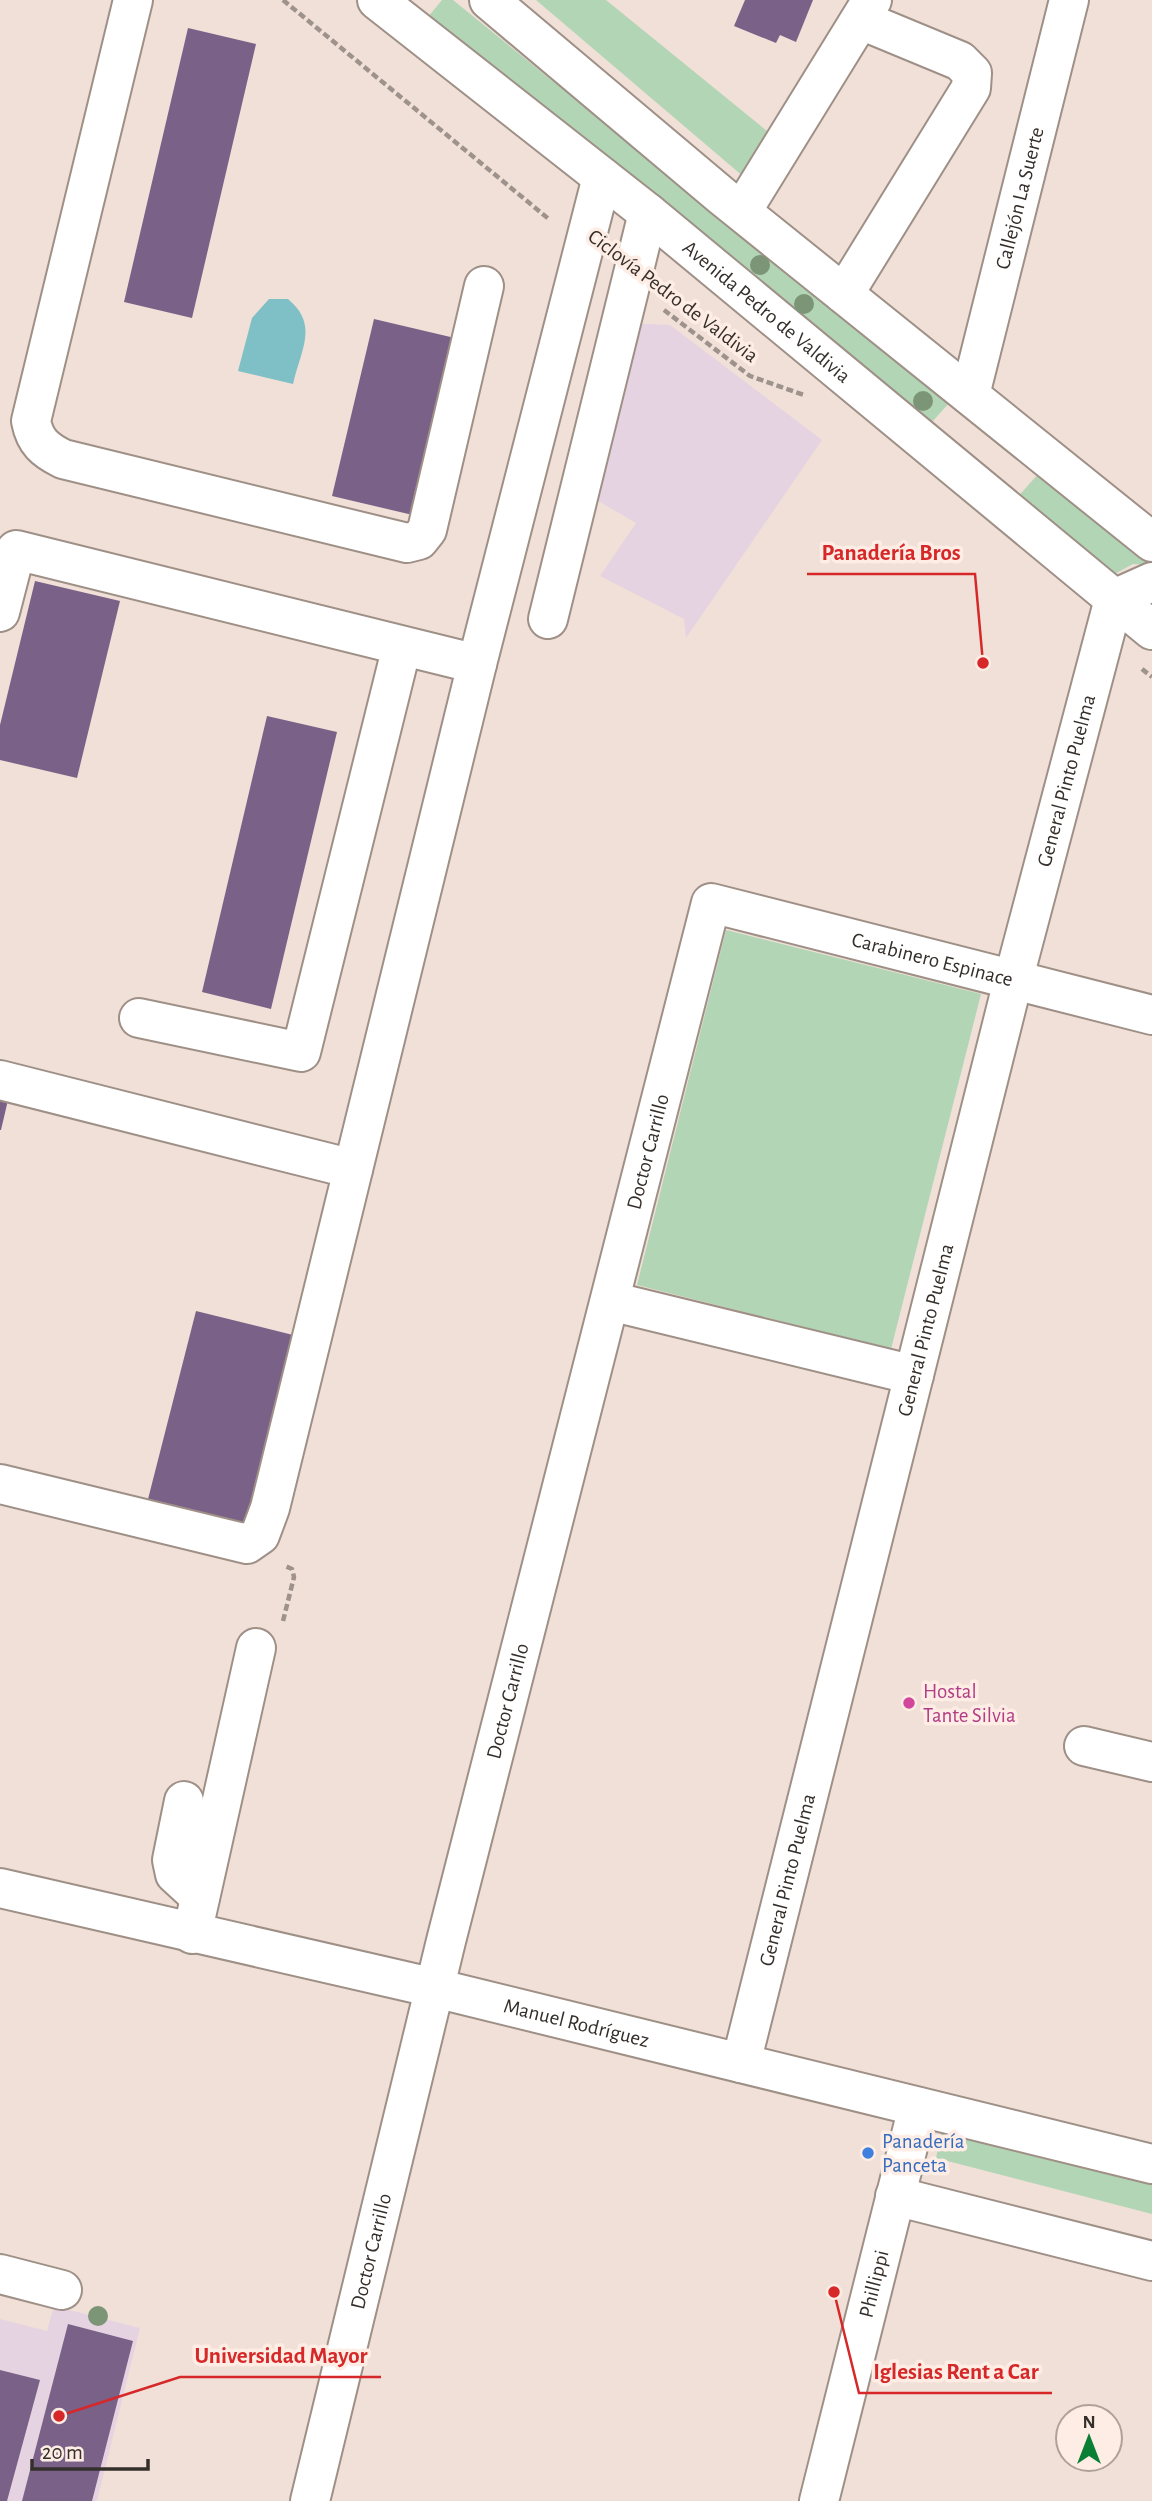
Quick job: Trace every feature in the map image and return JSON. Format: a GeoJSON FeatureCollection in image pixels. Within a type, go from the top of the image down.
{"type":"FeatureCollection","features":[{"type":"Feature","properties":{"kind":"street"},"geometry":{"type":"LineString","coordinates":[[133,0],[31,421],[34,437],[47,451],[63,459],[408,543],[419,540],[427,530],[484,286]]}},
{"type":"Feature","properties":{"kind":"street","name":"Avenida Pedro de Valdivia"},"geometry":{"type":"LineString","coordinates":[[377,0],[648,213],[1152,630]]}},
{"type":"Feature","properties":{"kind":"street"},"geometry":{"type":"LineString","coordinates":[[489,0],[742,211],[1152,542]]}},
{"type":"Feature","properties":{"kind":"street","name":"Callejón La Suerte"},"geometry":{"type":"LineString","coordinates":[[970,395],[1069,0]]}},
{"type":"Feature","properties":{"kind":"street"},"geometry":{"type":"LineString","coordinates":[[742,211],[867,10],[960,61],[972,73],[971,88],[844,294]]}},
{"type":"Feature","properties":{"kind":"street"},"geometry":{"type":"LineString","coordinates":[[0,1484],[247,1544],[260,1535],[271,1507],[477,664],[602,177]]}},
{"type":"Feature","properties":{"kind":"street"},"geometry":{"type":"LineString","coordinates":[[548,619],[648,213]]}},
{"type":"Feature","properties":{"kind":"street"},"geometry":{"type":"LineString","coordinates":[[0,612],[16,550],[477,664]]}},
{"type":"Feature","properties":{"kind":"street"},"geometry":{"type":"LineString","coordinates":[[1114,599],[1152,582]]}},
{"type":"Feature","properties":{"kind":"street","name":"General Pinto Puelma"},"geometry":{"type":"LineString","coordinates":[[741,2063],[1013,981],[1114,599]]}},
{"type":"Feature","properties":{"kind":"street"},"geometry":{"type":"LineString","coordinates":[[139,1018],[301,1052],[402,646]]}},
{"type":"Feature","properties":{"kind":"street","name":"Carabinero Espinace"},"geometry":{"type":"LineString","coordinates":[[711,903],[1152,1015]]}},
{"type":"Feature","properties":{"kind":"street","name":"Doctor Carrillo"},"geometry":{"type":"LineString","coordinates":[[310,2501],[435,1988],[711,903]]}},
{"type":"Feature","properties":{"kind":"street"},"geometry":{"type":"LineString","coordinates":[[0,1080],[353,1169]]}},
{"type":"Feature","properties":{"kind":"street"},"geometry":{"type":"LineString","coordinates":[[610,1301],[914,1375]]}},
{"type":"Feature","properties":{"kind":"street"},"geometry":{"type":"LineString","coordinates":[[196,1915],[256,1648]]}},
{"type":"Feature","properties":{"kind":"street"},"geometry":{"type":"LineString","coordinates":[[1084,1746],[1152,1762]]}},
{"type":"Feature","properties":{"kind":"street"},"geometry":{"type":"LineString","coordinates":[[184,1801],[172,1860],[175,1874],[196,1915]]}},
{"type":"Feature","properties":{"kind":"street","name":"Manuel Rodríguez"},"geometry":{"type":"LineString","coordinates":[[0,1888],[196,1915],[435,1988],[1152,2164]]}},
{"type":"Feature","properties":{"kind":"street","name":"Phillippi"},"geometry":{"type":"LineString","coordinates":[[819,2501],[918,2106]]}},
{"type":"Feature","properties":{"kind":"street"},"geometry":{"type":"LineString","coordinates":[[895,2196],[1152,2261]]}},
{"type":"Feature","properties":{"kind":"street"},"geometry":{"type":"LineString","coordinates":[[0,2274],[62,2290]]}},
{"type":"Feature","properties":{"kind":"path","name":"Ciclovía Pedro de Valdivia"},"geometry":{"type":"LineString","coordinates":[[283,0],[582,247]]}},
{"type":"Feature","properties":{"kind":"path","name":"Ciclovía Pedro de Valdivia"},"geometry":{"type":"LineString","coordinates":[[631,284],[750,376],[813,399]]}},
{"type":"Feature","properties":{"kind":"path"},"geometry":{"type":"LineString","coordinates":[[1104,635],[1152,677]]}},
{"type":"Feature","properties":{"kind":"shaded area"},"geometry":{"type":"Polygon","coordinates":[[[623,323],[670,325],[822,440],[686,638],[684,619],[600,576],[636,523],[583,492],[623,323]]]}},
{"type":"Feature","properties":{"kind":"shaded area"},"geometry":{"type":"Polygon","coordinates":[[[54,2306],[140,2328],[97,2501],[0,2501],[0,2319],[47,2331],[54,2306]]]}},
{"type":"Feature","properties":{"kind":"green space"},"geometry":{"type":"Polygon","coordinates":[[[442,0],[453,0],[949,403],[932,422],[428,17],[442,0]]]}},
{"type":"Feature","properties":{"kind":"green space"},"geometry":{"type":"Polygon","coordinates":[[[536,0],[606,0],[778,140],[751,183],[536,0]]]}},
{"type":"Feature","properties":{"kind":"green space"},"geometry":{"type":"Polygon","coordinates":[[[1039,473],[1152,562],[1152,565],[1133,564],[1109,577],[1016,499],[1039,473]]]}},
{"type":"Feature","properties":{"kind":"green space"},"geometry":{"type":"Polygon","coordinates":[[[726,930],[981,994],[891,1349],[637,1285],[726,930]]]}},
{"type":"Feature","properties":{"kind":"green space"},"geometry":{"type":"Polygon","coordinates":[[[942,2131],[1152,2178],[1152,2214],[936,2158],[942,2131]]]}},
{"type":"Feature","properties":{"kind":"water"},"geometry":{"type":"Polygon","coordinates":[[[269,299],[288,299],[303,318],[305,338],[293,384],[238,371],[252,318],[269,299]]]}},
{"type":"Feature","properties":{"kind":"building"},"geometry":{"type":"Polygon","coordinates":[[[745,0],[813,0],[796,42],[780,35],[776,43],[734,26],[745,0]]]}},
{"type":"Feature","properties":{"kind":"building"},"geometry":{"type":"Polygon","coordinates":[[[188,28],[256,44],[192,318],[124,302],[188,28]]]}},
{"type":"Feature","properties":{"kind":"building"},"geometry":{"type":"Polygon","coordinates":[[[374,319],[459,339],[417,516],[332,496],[374,319]]]}},
{"type":"Feature","properties":{"kind":"building"},"geometry":{"type":"Polygon","coordinates":[[[35,581],[120,601],[77,778],[0,760],[0,725],[35,581]]]}},
{"type":"Feature","properties":{"kind":"building"},"geometry":{"type":"Polygon","coordinates":[[[267,716],[337,732],[271,1009],[202,992],[267,716]]]}},
{"type":"Feature","properties":{"kind":"building"},"geometry":{"type":"Polygon","coordinates":[[[0,1098],[8,1100],[1,1130],[0,1130],[0,1098]]]}},
{"type":"Feature","properties":{"kind":"building"},"geometry":{"type":"Polygon","coordinates":[[[196,1311],[301,1337],[251,1534],[146,1507],[196,1311]]]}},
{"type":"Feature","properties":{"kind":"building"},"geometry":{"type":"Polygon","coordinates":[[[68,2324],[133,2341],[92,2501],[22,2501],[68,2324]]]}},
{"type":"Feature","properties":{"kind":"building"},"geometry":{"type":"Polygon","coordinates":[[[0,2370],[40,2380],[7,2501],[0,2501],[0,2370]]]}},
{"type":"Feature","properties":{"kind":"place","name":"Panadería Bros"},"geometry":{"type":"Point","coordinates":[983,663]}},
{"type":"Feature","properties":{"kind":"place","name":"Hostal Tante Silvia"},"geometry":{"type":"Point","coordinates":[909,1703]}},
{"type":"Feature","properties":{"kind":"place","name":"Panadería Panceta"},"geometry":{"type":"Point","coordinates":[868,2153]}},
{"type":"Feature","properties":{"kind":"place","name":"Iglesias Rent a Car"},"geometry":{"type":"Point","coordinates":[834,2292]}},
{"type":"Feature","properties":{"kind":"place","name":"Universidad Mayor"},"geometry":{"type":"Point","coordinates":[59,2416]}}]}
